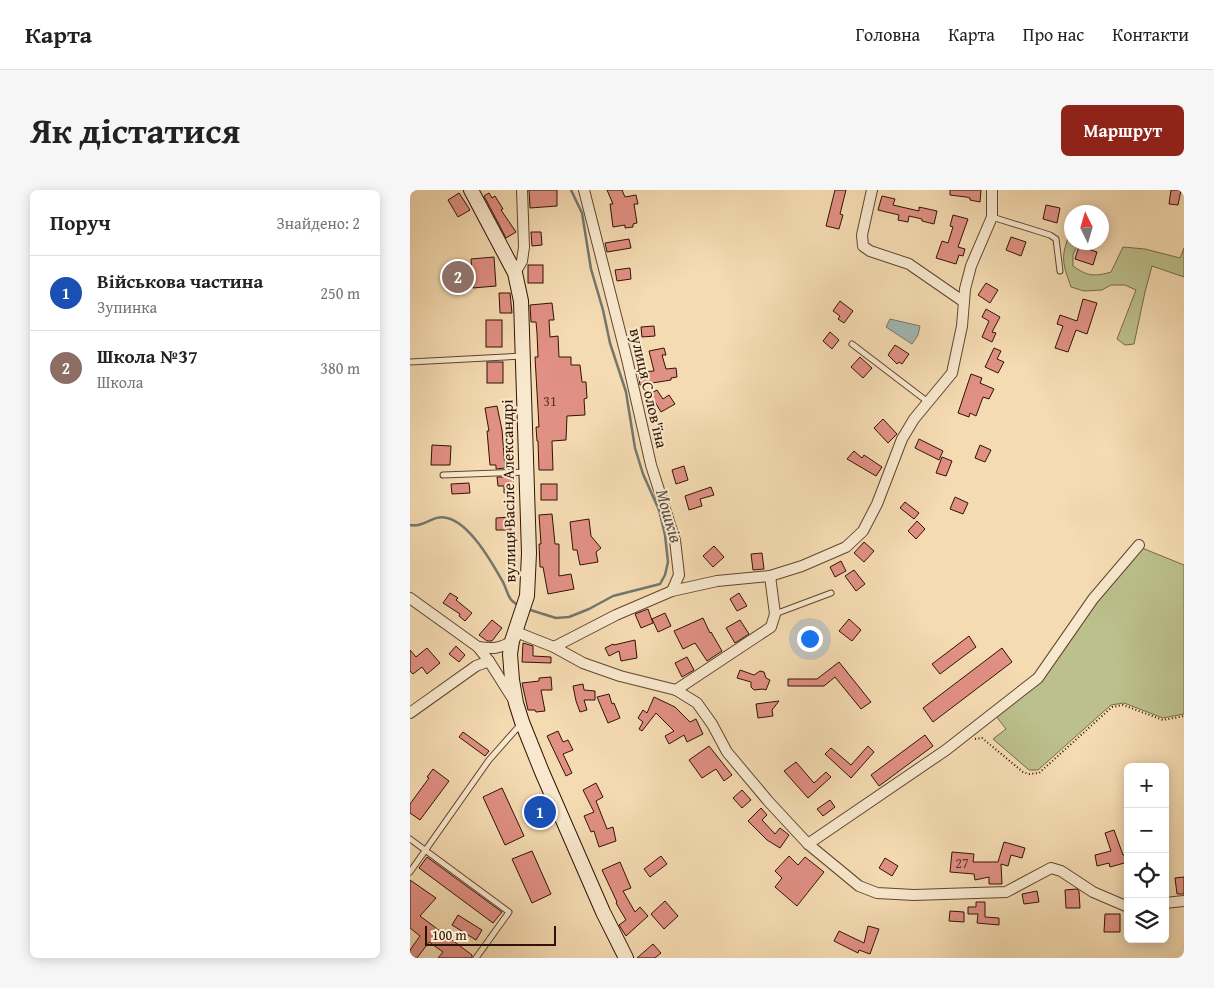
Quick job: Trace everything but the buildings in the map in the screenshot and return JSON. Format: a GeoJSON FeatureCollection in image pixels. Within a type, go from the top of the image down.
{"type":"FeatureCollection","features":[{"type":"Feature","properties":{"kind":"main road","name":"вулиця Васіле Александрі"},"geometry":{"type":"LineString","coordinates":[[471,190],[515,273],[521,301],[529,553],[527,596],[510,654],[510,668],[516,703],[561,817],[603,912],[626,958]]}},
{"type":"Feature","properties":{"kind":"street"},"geometry":{"type":"LineString","coordinates":[[515,273],[522,261],[524,246],[522,190]]}},
{"type":"Feature","properties":{"kind":"street","name":"вулиця Солов'їна"},"geometry":{"type":"LineString","coordinates":[[584,190],[628,359],[651,465],[676,540],[679,575],[672,591]]}},
{"type":"Feature","properties":{"kind":"street"},"geometry":{"type":"LineString","coordinates":[[872,190],[862,235],[863,246],[870,251],[909,264],[964,302]]}},
{"type":"Feature","properties":{"kind":"street"},"geometry":{"type":"LineString","coordinates":[[554,647],[616,615],[672,591],[717,581],[770,576],[802,566],[846,547],[863,531],[877,504],[902,439],[914,419],[952,373],[962,326],[965,289],[971,266],[992,217],[992,190]]}},
{"type":"Feature","properties":{"kind":"street"},"geometry":{"type":"LineString","coordinates":[[808,844],[946,750],[1038,678],[1093,599],[1139,546]]}},
{"type":"Feature","properties":{"kind":"street"},"geometry":{"type":"LineString","coordinates":[[676,690],[771,627],[776,614],[770,576]]}},
{"type":"Feature","properties":{"kind":"street"},"geometry":{"type":"LineString","coordinates":[[410,598],[478,647],[516,703]]}},
{"type":"Feature","properties":{"kind":"street"},"geometry":{"type":"LineString","coordinates":[[478,647],[494,649],[503,647],[514,636],[528,638],[554,647],[582,663],[620,676],[676,690],[697,703],[712,724],[727,752],[769,802],[808,844],[859,886],[878,893],[914,895],[1006,892],[1051,868],[1061,871],[1093,892],[1124,905]]}},
{"type":"Feature","properties":{"kind":"street"},"geometry":{"type":"LineString","coordinates":[[410,712],[476,666],[489,661]]}},
{"type":"Feature","properties":{"kind":"street"},"geometry":{"type":"LineString","coordinates":[[1169,902],[1184,900]]}},
{"type":"Feature","properties":{"kind":"lane"},"geometry":{"type":"LineString","coordinates":[[992,217],[1050,235],[1056,239],[1060,271]]}},
{"type":"Feature","properties":{"kind":"lane"},"geometry":{"type":"LineString","coordinates":[[852,344],[928,402]]}},
{"type":"Feature","properties":{"kind":"lane"},"geometry":{"type":"LineString","coordinates":[[410,362],[523,356]]}},
{"type":"Feature","properties":{"kind":"lane"},"geometry":{"type":"LineString","coordinates":[[443,475],[527,472]]}},
{"type":"Feature","properties":{"kind":"lane"},"geometry":{"type":"LineString","coordinates":[[776,614],[831,593]]}},
{"type":"Feature","properties":{"kind":"lane"},"geometry":{"type":"LineString","coordinates":[[410,872],[489,760],[522,722]]}},
{"type":"Feature","properties":{"kind":"lane"},"geometry":{"type":"LineString","coordinates":[[410,839],[509,912],[476,958]]}},
{"type":"Feature","properties":{"kind":"path"},"geometry":{"type":"LineString","coordinates":[[973,740],[982,738],[1017,768],[1026,773],[1034,774],[1039,773],[1112,707],[1124,705],[1163,720],[1184,716]]}},
{"type":"Feature","properties":{"kind":"green space"},"geometry":{"type":"Polygon","coordinates":[[[1123,247],[1145,249],[1180,258],[1184,248],[1184,277],[1152,266],[1134,344],[1125,345],[1117,339],[1136,290],[1125,285],[1111,285],[1102,290],[1084,291],[1071,287],[1066,274],[1065,250],[1075,250],[1073,266],[1091,275],[1100,275],[1111,272],[1123,247]]]}},
{"type":"Feature","properties":{"kind":"green space"},"geometry":{"type":"Polygon","coordinates":[[[1142,548],[1184,565],[1184,714],[1163,718],[1124,703],[1111,705],[1038,770],[1029,770],[993,739],[1006,729],[996,716],[1039,681],[1096,601],[1142,548]]]}},
{"type":"Feature","properties":{"kind":"water"},"geometry":{"type":"Polygon","coordinates":[[[890,319],[920,326],[918,335],[912,344],[886,327],[890,319]]]}},
{"type":"Feature","properties":{"kind":"waterway","name":"Мошків"},"geometry":{"type":"LineString","coordinates":[[527,609],[556,618],[569,617],[613,596],[660,584],[665,575],[668,562],[665,535],[659,510],[643,474],[635,448],[626,392],[610,343],[591,269],[582,213],[571,190]]}},
{"type":"Feature","properties":{"kind":"waterway","name":"Мошків"},"geometry":{"type":"LineString","coordinates":[[410,525],[420,525],[442,517],[456,521],[480,545],[503,582],[510,599],[520,606]]}},
{"type":"Feature","properties":{"kind":"place","name":"Школа №37"},"geometry":{"type":"Point","coordinates":[458,277]}},
{"type":"Feature","properties":{"kind":"place","name":"Військова частина"},"geometry":{"type":"Point","coordinates":[540,812]}}]}
